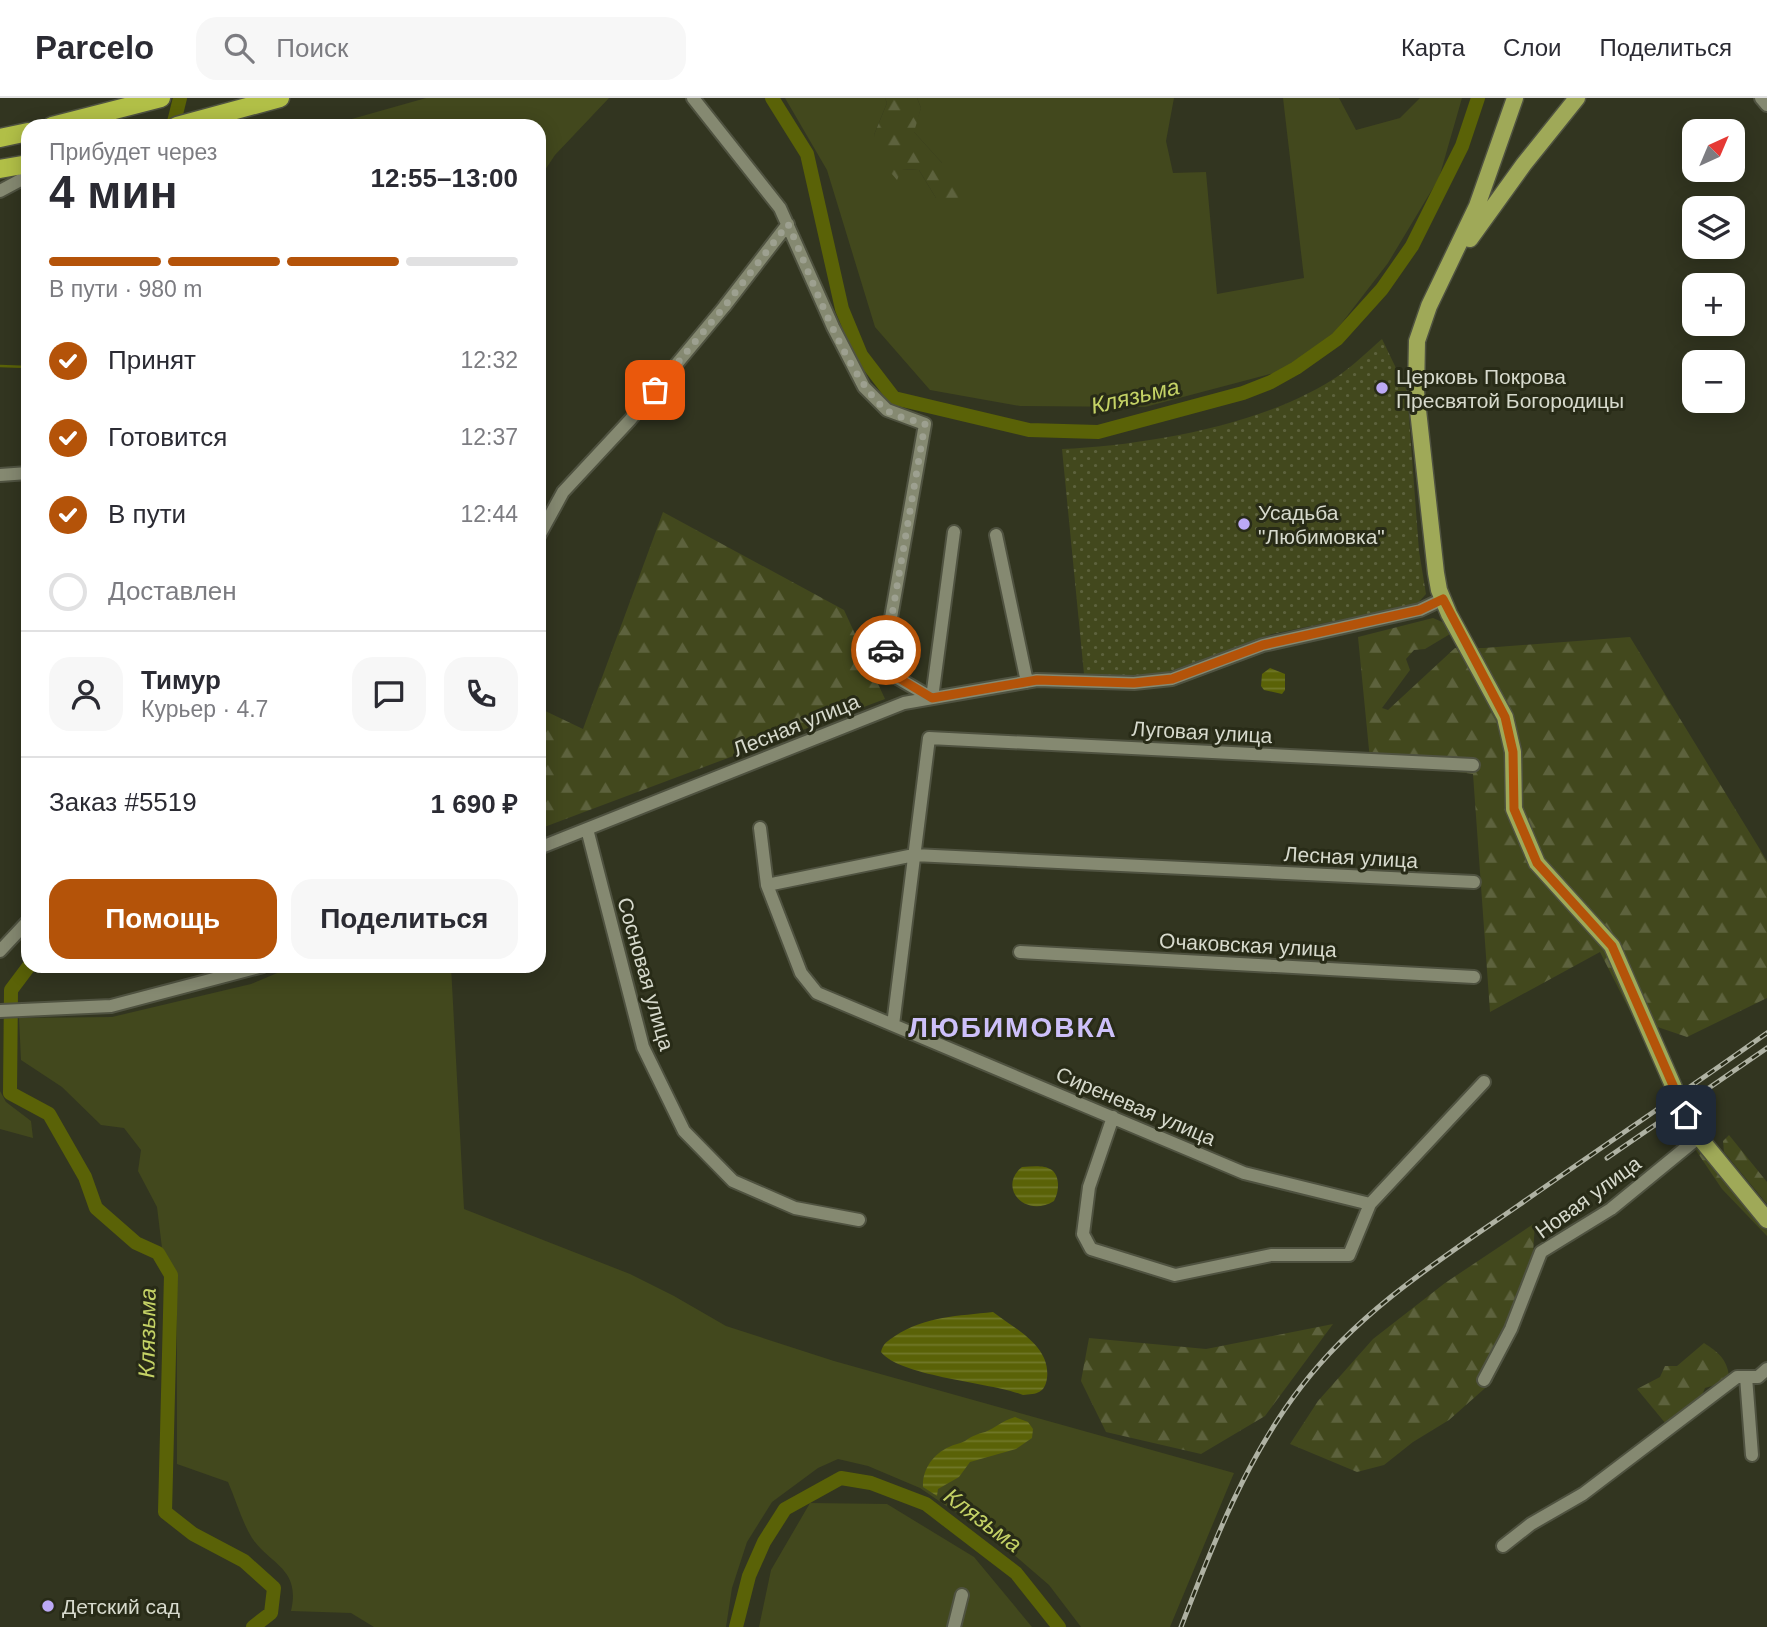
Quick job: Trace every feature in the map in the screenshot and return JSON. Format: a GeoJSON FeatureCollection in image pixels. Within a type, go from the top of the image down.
{"type":"FeatureCollection","features":[{"type":"Feature","properties":{"kind":"highway"},"geometry":{"type":"LineString","coordinates":[[204,119],[280,98]]}},
{"type":"Feature","properties":{"kind":"highway"},"geometry":{"type":"LineString","coordinates":[[79,119],[157,99]]}},
{"type":"Feature","properties":{"kind":"highway"},"geometry":{"type":"LineString","coordinates":[[0,138],[21,134]]}},
{"type":"Feature","properties":{"kind":"highway"},"geometry":{"type":"LineString","coordinates":[[0,169],[21,165]]}},
{"type":"Feature","properties":{"kind":"main road"},"geometry":{"type":"LineString","coordinates":[[1515,98],[1477,206],[1423,320],[1416,355],[1416,392],[1436,573],[1443,599],[1505,717],[1513,752],[1514,809],[1537,863],[1612,946],[1686,1115],[1699,1136],[1767,1220]]}},
{"type":"Feature","properties":{"kind":"main road"},"geometry":{"type":"LineString","coordinates":[[1441,282],[1524,164],[1577,98]]}},
{"type":"Feature","properties":{"kind":"street"},"geometry":{"type":"LineString","coordinates":[[694,98],[780,208],[833,327],[864,387],[887,411],[925,424],[882,668],[932,698],[954,532]]}},
{"type":"Feature","properties":{"kind":"street"},"geometry":{"type":"LineString","coordinates":[[1761,98],[1767,105]]}},
{"type":"Feature","properties":{"kind":"street"},"geometry":{"type":"LineString","coordinates":[[0,191],[21,180]]}},
{"type":"Feature","properties":{"kind":"street"},"geometry":{"type":"LineString","coordinates":[[546,523],[563,492],[630,420],[724,307],[788,224]]}},
{"type":"Feature","properties":{"kind":"street"},"geometry":{"type":"LineString","coordinates":[[0,475],[21,473]]}},
{"type":"Feature","properties":{"kind":"street"},"geometry":{"type":"LineString","coordinates":[[996,535],[1027,682]]}},
{"type":"Feature","properties":{"kind":"street","name":"Лесная улица"},"geometry":{"type":"LineString","coordinates":[[546,845],[904,703],[1027,682],[1134,683],[1172,679],[1263,645],[1420,610],[1443,599]]}},
{"type":"Feature","properties":{"kind":"street","name":"Луговая улица"},"geometry":{"type":"LineString","coordinates":[[914,855],[929,738],[1473,765]]}},
{"type":"Feature","properties":{"kind":"street","name":"Сиреневая улица"},"geometry":{"type":"LineString","coordinates":[[760,828],[767,885],[801,972],[817,993],[1244,1173],[1370,1204]]}},
{"type":"Feature","properties":{"kind":"street","name":"Сосновая улица"},"geometry":{"type":"LineString","coordinates":[[587,829],[643,1047],[684,1130],[733,1181],[795,1208],[859,1220]]}},
{"type":"Feature","properties":{"kind":"street"},"geometry":{"type":"LineString","coordinates":[[893,1025],[914,855]]}},
{"type":"Feature","properties":{"kind":"street","name":"Лесная улица"},"geometry":{"type":"LineString","coordinates":[[767,885],[914,855],[1474,882]]}},
{"type":"Feature","properties":{"kind":"street"},"geometry":{"type":"LineString","coordinates":[[0,951],[21,928]]}},
{"type":"Feature","properties":{"kind":"street","name":"Очаковская улица"},"geometry":{"type":"LineString","coordinates":[[1020,952],[1474,977]]}},
{"type":"Feature","properties":{"kind":"street"},"geometry":{"type":"LineString","coordinates":[[0,1011],[111,1006],[236,973]]}},
{"type":"Feature","properties":{"kind":"street"},"geometry":{"type":"LineString","coordinates":[[1113,1118],[1089,1186],[1083,1234],[1091,1249],[1175,1275],[1271,1255],[1349,1255],[1370,1204],[1484,1082]]}},
{"type":"Feature","properties":{"kind":"street","name":"Новая улица"},"geometry":{"type":"LineString","coordinates":[[1484,1380],[1511,1329],[1541,1252],[1611,1209],[1699,1136]]}},
{"type":"Feature","properties":{"kind":"street"},"geometry":{"type":"LineString","coordinates":[[1503,1546],[1531,1524],[1583,1494],[1737,1377],[1758,1377],[1767,1369]]}},
{"type":"Feature","properties":{"kind":"street"},"geometry":{"type":"LineString","coordinates":[[1746,1377],[1752,1455]]}},
{"type":"Feature","properties":{"kind":"street"},"geometry":{"type":"LineString","coordinates":[[954,1627],[962,1595]]}},
{"type":"Feature","properties":{"kind":"green space"},"geometry":{"type":"Polygon","coordinates":[[[426,98],[609,98],[555,155],[546,168],[546,119],[352,119],[426,98]]]}},
{"type":"Feature","properties":{"kind":"green space"},"geometry":{"type":"Polygon","coordinates":[[[785,98],[885,98],[887,103],[874,135],[902,169],[919,170],[936,198],[942,163],[913,131],[921,108],[917,98],[1174,98],[1166,141],[1173,173],[1206,172],[1217,294],[1304,278],[1283,98],[1339,98],[1356,130],[1400,118],[1420,98],[1462,98],[1439,178],[1388,263],[1331,337],[1278,372],[1145,407],[1020,406],[930,390],[875,327],[827,170],[785,98]]]}},
{"type":"Feature","properties":{"kind":"green space"},"geometry":{"type":"Polygon","coordinates":[[[885,98],[917,98],[921,108],[914,132],[942,163],[959,197],[949,208],[936,198],[919,170],[902,169],[897,180],[886,167],[874,135],[887,103],[885,98]]]}},
{"type":"Feature","properties":{"kind":"green space","name":"Усадьба \"Любимовка\""},"geometry":{"type":"Polygon","coordinates":[[[1382,339],[1407,391],[1419,551],[1426,594],[1417,604],[1272,634],[1165,673],[1135,678],[1084,674],[1062,449],[1169,437],[1244,419],[1312,391],[1341,374],[1382,339]]]}},
{"type":"Feature","properties":{"kind":"green space"},"geometry":{"type":"Polygon","coordinates":[[[663,512],[844,610],[885,699],[546,826],[546,711],[583,729],[663,512]]]}},
{"type":"Feature","properties":{"kind":"green space"},"geometry":{"type":"Polygon","coordinates":[[[1433,618],[1447,624],[1450,634],[1425,649],[1414,650],[1406,659],[1410,670],[1382,708],[1388,710],[1455,648],[1630,637],[1767,861],[1767,998],[1687,1037],[1634,1019],[1600,952],[1490,1012],[1473,774],[1370,760],[1358,637],[1433,618]]]}},
{"type":"Feature","properties":{"kind":"green space"},"geometry":{"type":"Polygon","coordinates":[[[277,973],[451,973],[464,1209],[630,1274],[726,1326],[834,1361],[1234,1473],[1170,1627],[1081,1627],[1049,1585],[999,1542],[920,1488],[868,1466],[838,1459],[818,1468],[772,1502],[747,1542],[732,1588],[726,1627],[374,1627],[351,1613],[291,1611],[292,1585],[288,1576],[252,1538],[228,1482],[177,1464],[177,1274],[162,1248],[157,1207],[138,1171],[141,1150],[124,1128],[101,1125],[62,1087],[21,1060],[19,1018],[112,1017],[251,984],[277,973]]]}},
{"type":"Feature","properties":{"kind":"green space"},"geometry":{"type":"Polygon","coordinates":[[[0,1091],[6,1102],[31,1121],[33,1138],[0,1129],[0,1091]]]}},
{"type":"Feature","properties":{"kind":"green space"},"geometry":{"type":"Polygon","coordinates":[[[1729,1135],[1767,1182],[1767,1204],[1724,1152],[1723,1141],[1729,1135]]]}},
{"type":"Feature","properties":{"kind":"green space"},"geometry":{"type":"Polygon","coordinates":[[[1697,1143],[1767,1224],[1767,1236],[1722,1189],[1695,1149],[1697,1143]]]}},
{"type":"Feature","properties":{"kind":"green space"},"geometry":{"type":"Polygon","coordinates":[[[1535,1223],[1531,1285],[1492,1382],[1449,1420],[1413,1442],[1384,1465],[1357,1472],[1290,1444],[1318,1401],[1373,1339],[1445,1283],[1535,1223]]]}},
{"type":"Feature","properties":{"kind":"green space"},"geometry":{"type":"Polygon","coordinates":[[[1333,1324],[1265,1416],[1201,1454],[1106,1432],[1081,1381],[1089,1338],[1206,1349],[1333,1324]]]}},
{"type":"Feature","properties":{"kind":"green space"},"geometry":{"type":"Polygon","coordinates":[[[1704,1343],[1721,1357],[1729,1376],[1705,1388],[1702,1395],[1666,1424],[1637,1389],[1660,1377],[1665,1366],[1677,1366],[1704,1343]]]}},
{"type":"Feature","properties":{"kind":"green space"},"geometry":{"type":"Polygon","coordinates":[[[810,1503],[887,1504],[974,1557],[1032,1627],[759,1627],[771,1570],[810,1503]]]}},
{"type":"Feature","properties":{"kind":"shaded area"},"geometry":{"type":"Polygon","coordinates":[[[1270,668],[1285,674],[1285,690],[1282,694],[1264,690],[1261,686],[1262,674],[1270,668]]]}},
{"type":"Feature","properties":{"kind":"shaded area"},"geometry":{"type":"Polygon","coordinates":[[[1022,1167],[1046,1167],[1054,1172],[1058,1184],[1054,1201],[1043,1206],[1033,1206],[1018,1198],[1012,1183],[1022,1167]]]}},
{"type":"Feature","properties":{"kind":"shaded area"},"geometry":{"type":"Polygon","coordinates":[[[993,1312],[1030,1339],[1043,1357],[1047,1378],[1040,1392],[1023,1395],[926,1373],[891,1360],[881,1352],[888,1341],[918,1324],[942,1318],[993,1312]]]}},
{"type":"Feature","properties":{"kind":"shaded area"},"geometry":{"type":"Polygon","coordinates":[[[1015,1417],[1028,1422],[1033,1429],[1032,1438],[1016,1449],[970,1462],[959,1477],[938,1489],[937,1496],[923,1487],[930,1463],[943,1450],[1015,1417]]]}},
{"type":"Feature","properties":{"kind":"waterway","name":"Клязьма"},"geometry":{"type":"LineString","coordinates":[[175,119],[180,98]]}},
{"type":"Feature","properties":{"kind":"waterway","name":"Клязьма"},"geometry":{"type":"LineString","coordinates":[[772,98],[807,154],[842,309],[861,355],[894,398],[1029,430],[1098,432],[1243,393],[1296,368],[1337,339],[1382,289],[1412,246],[1462,146],[1478,98]]}},
{"type":"Feature","properties":{"kind":"waterway"},"geometry":{"type":"LineString","coordinates":[[0,366],[21,367]]}},
{"type":"Feature","properties":{"kind":"waterway","name":"Клязьма"},"geometry":{"type":"LineString","coordinates":[[24,973],[11,990],[10,1093],[49,1114],[85,1177],[96,1208],[136,1243],[158,1253],[171,1275],[165,1512],[193,1534],[244,1561],[274,1588],[271,1613],[253,1627]]}},
{"type":"Feature","properties":{"kind":"waterway","name":"Клязьма"},"geometry":{"type":"LineString","coordinates":[[736,1627],[749,1576],[764,1542],[785,1509],[841,1478],[871,1483],[926,1504],[1016,1573],[1059,1627]]}},
{"type":"Feature","properties":{"kind":"railway"},"geometry":{"type":"LineString","coordinates":[[1181,1627],[1247,1472],[1281,1414],[1324,1359],[1375,1310],[1431,1266],[1767,1033]]}},
{"type":"Feature","properties":{"kind":"railway"},"geometry":{"type":"LineString","coordinates":[[1607,1158],[1767,1048]]}},
{"type":"Feature","properties":{"kind":"way so far"},"geometry":{"type":"LineString","coordinates":[[655,390],[788,224],[833,327],[864,387],[887,411],[925,424],[886,650]]}},
{"type":"Feature","properties":{"kind":"place","name":"Церковь Покрова Пресвятой Богородицы"},"geometry":{"type":"Point","coordinates":[1382,388]}},
{"type":"Feature","properties":{"kind":"place","name":"Усадьба \"Любимовка\""},"geometry":{"type":"Point","coordinates":[1244,524]}},
{"type":"Feature","properties":{"kind":"place","name":"Детский сад"},"geometry":{"type":"Point","coordinates":[48,1606]}},
{"type":"Feature","properties":{"kind":"district","name":"ЛЮБИМОВКА"},"geometry":{"type":"Point","coordinates":[1013,1027]}},
{"type":"Feature","properties":{"kind":"route"},"geometry":{"type":"LineString","coordinates":[[886,650],[882,668],[932,698],[1037,680],[1134,683],[1172,679],[1263,645],[1420,610],[1443,599],[1505,717],[1513,752],[1514,809],[1537,863],[1612,946],[1686,1115]]}}]}
